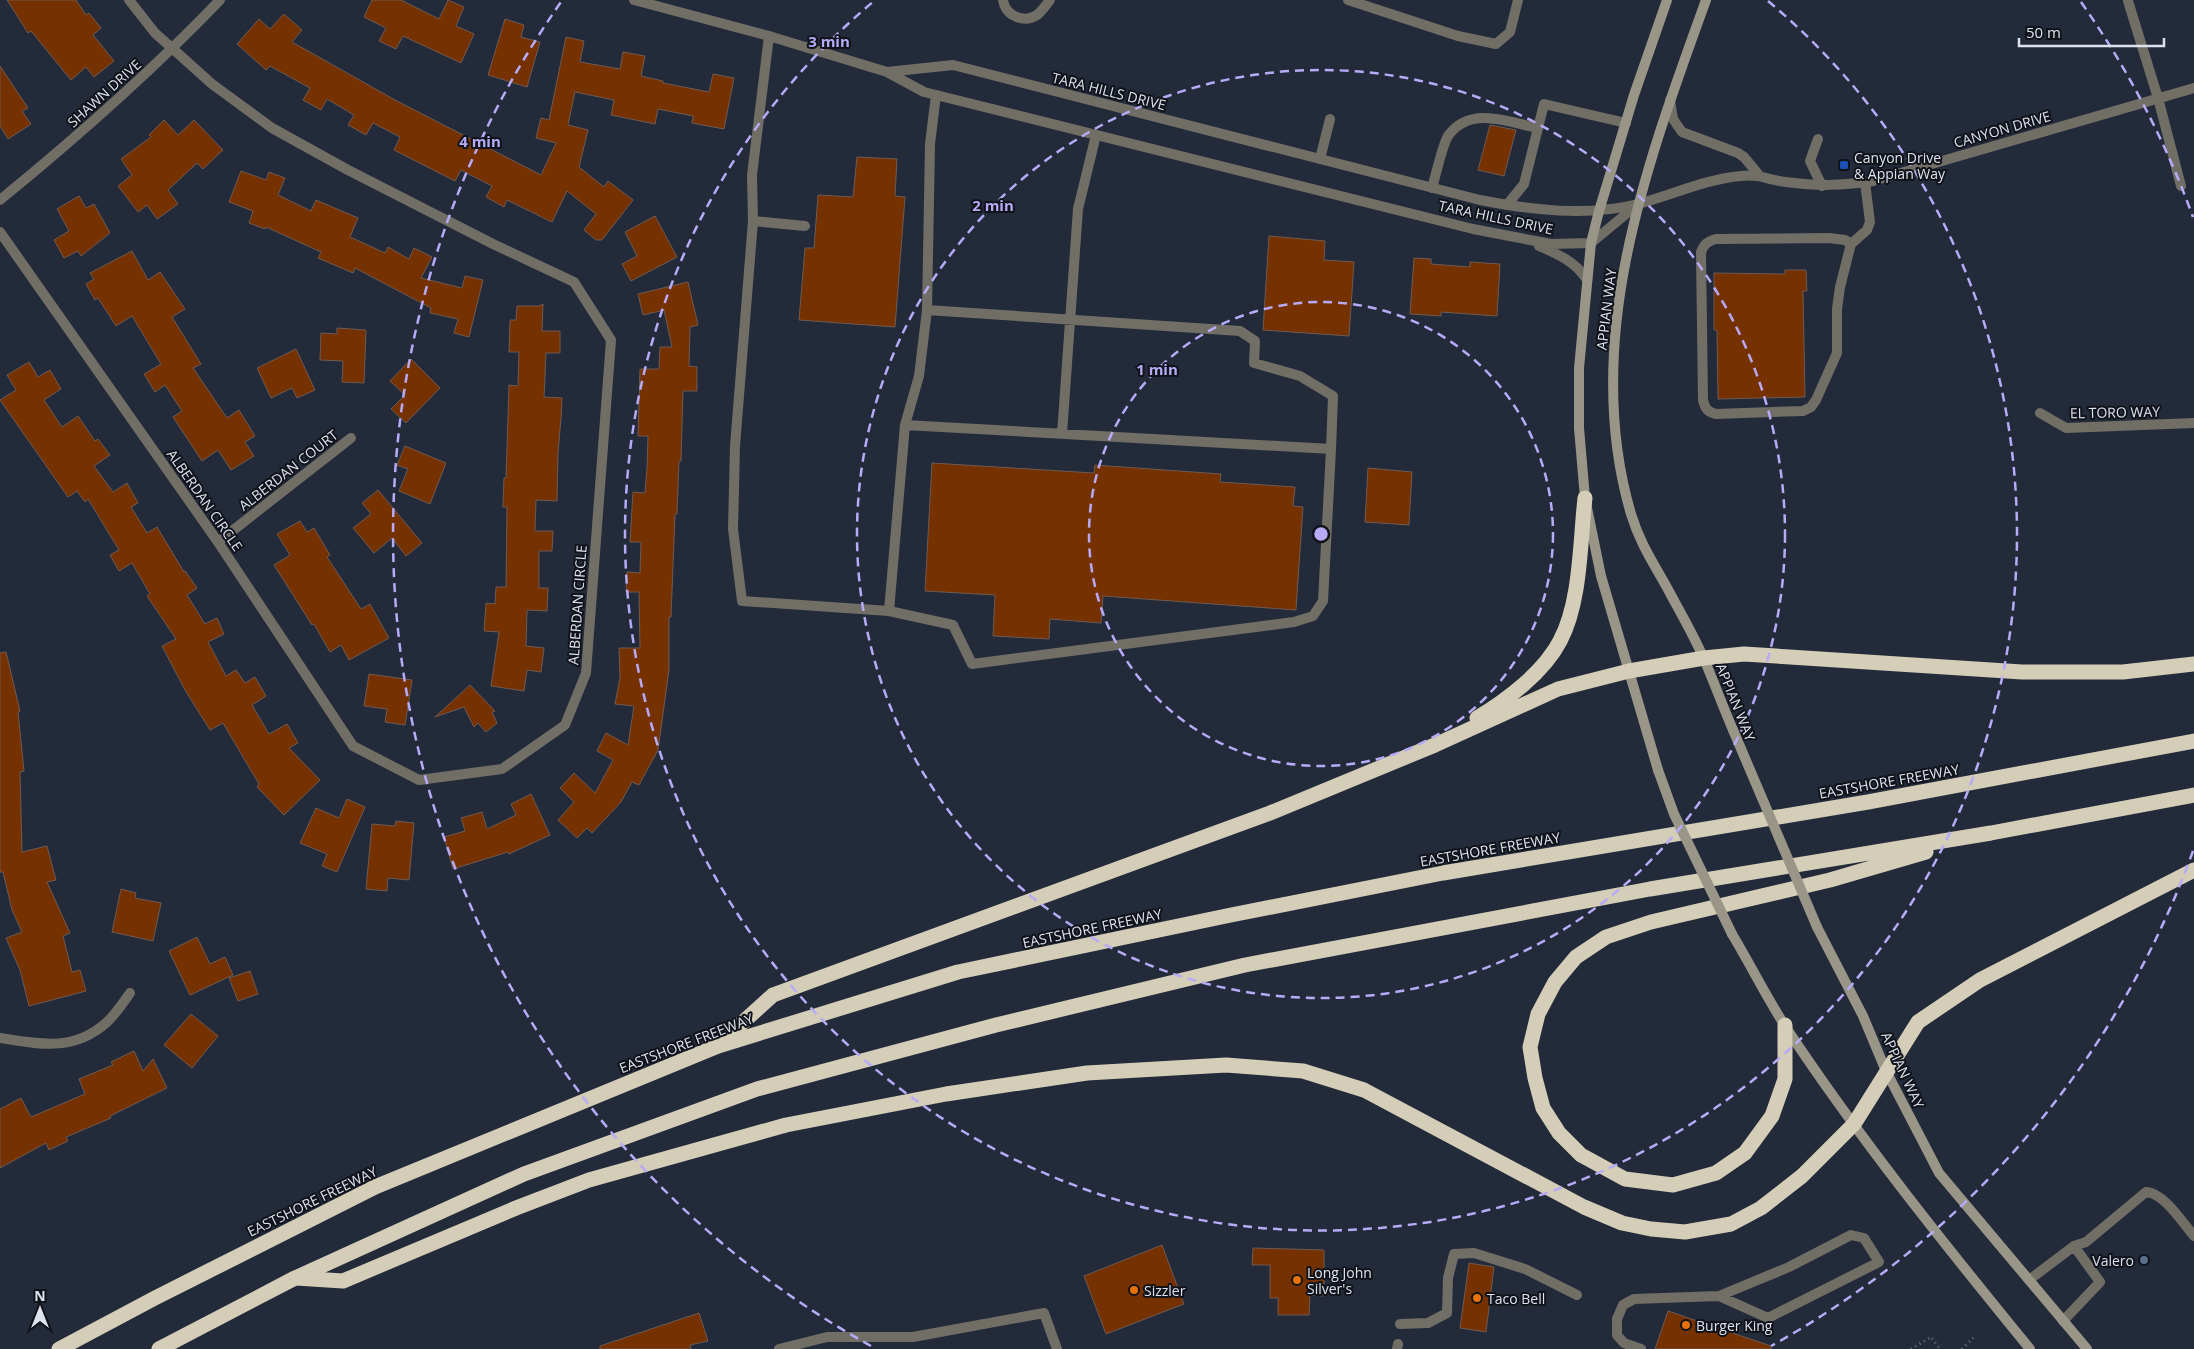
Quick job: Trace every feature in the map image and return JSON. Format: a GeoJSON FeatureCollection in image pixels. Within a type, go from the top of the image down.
{"type":"FeatureCollection","features":[{"type":"Feature","properties":{"kind":"highway"},"geometry":{"type":"LineString","coordinates":[[1435,745],[1486,713],[1539,671],[1561,640],[1575,599],[1585,498]]}},
{"type":"Feature","properties":{"kind":"highway"},"geometry":{"type":"LineString","coordinates":[[718,1046],[773,995],[1270,812],[1435,745],[1558,689],[1629,671],[1704,658],[1744,654],[2022,672],[2123,672],[2194,664]]}},
{"type":"Feature","properties":{"kind":"highway","name":"EASTSHORE FREEWAY"},"geometry":{"type":"LineString","coordinates":[[59,1349],[155,1298],[376,1187],[718,1046],[958,972],[1442,873],[1868,802],[2194,741]]}},
{"type":"Feature","properties":{"kind":"highway"},"geometry":{"type":"LineString","coordinates":[[159,1349],[295,1278],[524,1174],[757,1089],[987,1028],[1245,965],[1650,889],[1991,833],[2194,795]]}},
{"type":"Feature","properties":{"kind":"highway"},"geometry":{"type":"LineString","coordinates":[[1785,1025],[1785,1079],[1772,1116],[1745,1153],[1716,1173],[1672,1185],[1625,1179],[1581,1155],[1559,1133],[1543,1108],[1535,1078],[1530,1047],[1538,1014],[1555,982],[1576,957],[1606,937],[1651,922],[1830,880],[1991,833]]}},
{"type":"Feature","properties":{"kind":"highway"},"geometry":{"type":"LineString","coordinates":[[295,1278],[343,1282],[516,1208],[589,1180],[786,1125],[946,1094],[1087,1073],[1226,1064],[1303,1071],[1364,1090],[1584,1208],[1622,1223],[1651,1229],[1685,1232],[1731,1224],[1761,1208],[1802,1176],[1854,1124],[1918,1022],[1980,980],[2194,870]]}},
{"type":"Feature","properties":{"kind":"main road","name":"APPIAN WAY"},"geometry":{"type":"LineString","coordinates":[[1667,0],[1626,123],[1591,244],[1579,368],[1579,428],[1585,498],[1602,576],[1658,770],[1674,814],[1732,934],[1785,1025],[1854,1124],[1962,1266],[2030,1349]]}},
{"type":"Feature","properties":{"kind":"main road","name":"APPIAN WAY"},"geometry":{"type":"LineString","coordinates":[[1706,0],[1670,99],[1637,204],[1623,277],[1613,357],[1616,438],[1631,515],[1644,549],[1670,592],[1704,658],[1817,927],[1863,1016],[1886,1071],[1939,1173],[2087,1349]]}},
{"type":"Feature","properties":{"kind":"street","name":"ALBERDAN CIRCLE"},"geometry":{"type":"LineString","coordinates":[[0,232],[218,542],[353,746],[419,780],[502,769],[565,725],[586,672],[611,340],[574,282],[467,231],[348,170],[272,128],[212,84],[155,33],[129,0]]}},
{"type":"Feature","properties":{"kind":"street","name":"SHAWN DRIVE"},"geometry":{"type":"LineString","coordinates":[[0,200],[86,130],[173,49],[220,0]]}},
{"type":"Feature","properties":{"kind":"street","name":"TARA HILLS DRIVE"},"geometry":{"type":"LineString","coordinates":[[634,0],[769,36],[887,72],[924,92],[1473,229],[1551,244],[1591,244]]}},
{"type":"Feature","properties":{"kind":"street"},"geometry":{"type":"LineString","coordinates":[[1003,0],[1004,8],[1012,16],[1024,19],[1036,16],[1050,0]]}},
{"type":"Feature","properties":{"kind":"street"},"geometry":{"type":"LineString","coordinates":[[1348,0],[1458,36],[1496,44],[1510,32],[1518,0]]}},
{"type":"Feature","properties":{"kind":"street"},"geometry":{"type":"LineString","coordinates":[[2128,1],[2158,98],[2181,186]]}},
{"type":"Feature","properties":{"kind":"street"},"geometry":{"type":"LineString","coordinates":[[769,36],[752,174],[753,221],[735,446],[733,529],[742,601],[889,611],[953,625],[972,664],[1294,622],[1313,616],[1323,601],[1333,396],[1300,376],[1254,362],[1254,341],[1240,331],[927,310]]}},
{"type":"Feature","properties":{"kind":"street","name":"TARA HILLS DRIVE"},"geometry":{"type":"LineString","coordinates":[[887,72],[953,66],[1432,188],[1507,205],[1570,211],[1599,211],[1637,204]]}},
{"type":"Feature","properties":{"kind":"street","name":"CANYON DRIVE"},"geometry":{"type":"LineString","coordinates":[[1637,204],[1730,177],[1758,174],[1781,181],[1822,186],[1865,182],[2194,88]]}},
{"type":"Feature","properties":{"kind":"street"},"geometry":{"type":"LineString","coordinates":[[889,611],[905,425],[919,376],[927,310],[930,144],[936,95]]}},
{"type":"Feature","properties":{"kind":"street"},"geometry":{"type":"LineString","coordinates":[[1670,99],[1673,118],[1682,132],[1738,153],[1744,157],[1758,174]]}},
{"type":"Feature","properties":{"kind":"street"},"geometry":{"type":"LineString","coordinates":[[1507,205],[1524,184],[1544,104],[1626,123]]}},
{"type":"Feature","properties":{"kind":"street"},"geometry":{"type":"LineString","coordinates":[[1432,188],[1448,136],[1470,118],[1482,116],[1538,128]]}},
{"type":"Feature","properties":{"kind":"street"},"geometry":{"type":"LineString","coordinates":[[1320,159],[1330,119]]}},
{"type":"Feature","properties":{"kind":"street"},"geometry":{"type":"LineString","coordinates":[[1062,434],[1078,209],[1096,135]]}},
{"type":"Feature","properties":{"kind":"street"},"geometry":{"type":"LineString","coordinates":[[1818,139],[1810,161],[1822,186]]}},
{"type":"Feature","properties":{"kind":"street"},"geometry":{"type":"LineString","coordinates":[[1851,244],[1846,240],[1829,238],[1726,238],[1709,241],[1704,246],[1701,252],[1703,400],[1705,408],[1716,414],[1803,411],[1811,407],[1837,353],[1837,309],[1840,287],[1851,244],[1867,230],[1870,222],[1865,182]]}},
{"type":"Feature","properties":{"kind":"street"},"geometry":{"type":"LineString","coordinates":[[1591,244],[1637,204]]}},
{"type":"Feature","properties":{"kind":"street"},"geometry":{"type":"LineString","coordinates":[[753,221],[805,226]]}},
{"type":"Feature","properties":{"kind":"street"},"geometry":{"type":"LineString","coordinates":[[1520,238],[1580,268],[1588,280]]}},
{"type":"Feature","properties":{"kind":"street","name":"EL TORO WAY"},"geometry":{"type":"LineString","coordinates":[[2040,413],[2066,428],[2194,424]]}},
{"type":"Feature","properties":{"kind":"street"},"geometry":{"type":"LineString","coordinates":[[905,425],[1331,449]]}},
{"type":"Feature","properties":{"kind":"street","name":"ALBERDAN COURT"},"geometry":{"type":"LineString","coordinates":[[218,542],[351,438]]}},
{"type":"Feature","properties":{"kind":"street"},"geometry":{"type":"LineString","coordinates":[[0,1038],[50,1045],[70,1042],[91,1034],[107,1023],[130,993]]}},
{"type":"Feature","properties":{"kind":"street"},"geometry":{"type":"LineString","coordinates":[[2029,1280],[2074,1246],[2086,1242],[2146,1192],[2152,1192],[2160,1197],[2194,1236]]}},
{"type":"Feature","properties":{"kind":"street"},"geometry":{"type":"LineString","coordinates":[[1641,1349],[1624,1343],[1617,1335],[1617,1319],[1623,1305],[1634,1299],[1719,1296],[1790,1267],[1851,1235],[1864,1238],[1879,1262],[1768,1318],[1719,1296]]}},
{"type":"Feature","properties":{"kind":"street"},"geometry":{"type":"LineString","coordinates":[[2063,1321],[2100,1282],[2074,1246]]}},
{"type":"Feature","properties":{"kind":"street"},"geometry":{"type":"LineString","coordinates":[[1400,1324],[1428,1323],[1447,1313],[1448,1278],[1454,1254],[1474,1253],[1525,1269],[1576,1295]]}},
{"type":"Feature","properties":{"kind":"street"},"geometry":{"type":"LineString","coordinates":[[779,1349],[827,1338],[913,1337],[1044,1313],[1057,1349]]}},
{"type":"Feature","properties":{"kind":"path"},"geometry":{"type":"LineString","coordinates":[[1962,1349],[1974,1336]]}},
{"type":"Feature","properties":{"kind":"path"},"geometry":{"type":"LineString","coordinates":[[1911,1349],[1931,1337],[1940,1349]]}},
{"type":"Feature","properties":{"kind":"building"},"geometry":{"type":"Polygon","coordinates":[[[7,0],[76,0],[86,15],[89,13],[101,28],[93,35],[114,61],[94,77],[86,67],[71,80],[31,31],[28,33],[7,0]]]}},
{"type":"Feature","properties":{"kind":"building"},"geometry":{"type":"Polygon","coordinates":[[[372,0],[401,0],[439,19],[448,0],[464,7],[456,26],[474,34],[461,63],[403,36],[396,49],[379,41],[386,28],[364,17],[372,0]]]}},
{"type":"Feature","properties":{"kind":"building"},"geometry":{"type":"Polygon","coordinates":[[[284,14],[302,30],[292,42],[395,100],[541,175],[556,143],[536,138],[541,118],[549,120],[566,37],[584,41],[580,62],[620,69],[623,52],[645,56],[641,76],[663,81],[663,83],[709,92],[713,74],[734,78],[724,129],[692,123],[693,116],[658,109],[655,124],[611,115],[614,100],[575,92],[568,125],[588,130],[579,167],[604,187],[608,181],[633,200],[602,240],[596,240],[584,230],[596,214],[567,191],[552,222],[507,200],[504,207],[486,197],[492,186],[461,170],[455,181],[394,150],[400,137],[373,123],[366,135],[348,125],[354,115],[327,99],[321,110],[303,100],[310,88],[270,66],[266,70],[237,44],[259,19],[270,29],[284,14]]]}},
{"type":"Feature","properties":{"kind":"building"},"geometry":{"type":"Polygon","coordinates":[[[505,19],[524,25],[521,37],[540,42],[527,87],[488,75],[505,19]]]}},
{"type":"Feature","properties":{"kind":"building"},"geometry":{"type":"Polygon","coordinates":[[[0,66],[28,108],[22,111],[31,124],[8,139],[0,126],[0,66]]]}},
{"type":"Feature","properties":{"kind":"building"},"geometry":{"type":"Polygon","coordinates":[[[164,120],[178,135],[194,120],[223,150],[203,169],[197,163],[168,190],[178,204],[157,219],[147,205],[138,212],[118,186],[132,175],[121,159],[151,137],[149,135],[164,120]]]}},
{"type":"Feature","properties":{"kind":"building"},"geometry":{"type":"Polygon","coordinates":[[[1490,125],[1516,130],[1504,176],[1478,170],[1490,125]]]}},
{"type":"Feature","properties":{"kind":"building"},"geometry":{"type":"Polygon","coordinates":[[[857,157],[897,159],[895,196],[905,197],[895,327],[799,320],[805,248],[814,248],[818,195],[853,197],[857,157]]]}},
{"type":"Feature","properties":{"kind":"building"},"geometry":{"type":"Polygon","coordinates":[[[241,171],[266,180],[269,172],[285,178],[278,195],[311,211],[316,200],[358,218],[350,237],[385,253],[388,247],[409,259],[414,248],[432,257],[421,278],[462,288],[465,276],[483,280],[469,337],[454,333],[458,319],[430,313],[431,308],[355,268],[353,273],[318,258],[321,252],[266,227],[265,229],[249,223],[253,211],[229,202],[241,171]]]}},
{"type":"Feature","properties":{"kind":"building"},"geometry":{"type":"Polygon","coordinates":[[[79,196],[86,208],[94,204],[110,233],[81,256],[78,251],[64,258],[54,240],[69,231],[57,209],[79,196]]]}},
{"type":"Feature","properties":{"kind":"building"},"geometry":{"type":"Polygon","coordinates":[[[655,216],[677,257],[631,281],[622,264],[637,256],[625,232],[655,216]]]}},
{"type":"Feature","properties":{"kind":"building"},"geometry":{"type":"Polygon","coordinates":[[[1269,236],[1325,241],[1324,260],[1354,262],[1349,336],[1263,330],[1269,236]]]}},
{"type":"Feature","properties":{"kind":"building"},"geometry":{"type":"Polygon","coordinates":[[[132,251],[148,280],[160,272],[185,309],[172,317],[201,364],[193,368],[227,418],[239,410],[255,436],[245,442],[254,456],[231,470],[218,450],[202,461],[173,417],[182,411],[165,385],[155,392],[144,374],[161,364],[132,316],[116,326],[98,298],[95,300],[86,284],[94,279],[90,273],[132,251]]]}},
{"type":"Feature","properties":{"kind":"building"},"geometry":{"type":"Polygon","coordinates":[[[1414,258],[1431,259],[1431,264],[1470,267],[1470,262],[1500,264],[1497,316],[1441,312],[1441,316],[1410,314],[1414,258]]]}},
{"type":"Feature","properties":{"kind":"building"},"geometry":{"type":"Polygon","coordinates":[[[1785,270],[1806,270],[1807,291],[1803,291],[1805,397],[1718,399],[1717,330],[1714,330],[1714,273],[1785,274],[1785,270]]]}},
{"type":"Feature","properties":{"kind":"building"},"geometry":{"type":"Polygon","coordinates":[[[688,282],[698,325],[690,327],[689,366],[697,367],[697,391],[683,391],[681,461],[679,461],[677,514],[675,514],[671,617],[669,617],[669,670],[658,750],[639,785],[632,782],[621,802],[592,833],[587,828],[577,838],[558,820],[574,802],[560,788],[574,773],[595,793],[613,760],[597,751],[606,733],[628,745],[634,706],[615,704],[620,677],[619,648],[640,648],[639,592],[626,592],[627,572],[640,573],[641,542],[630,542],[633,492],[645,493],[647,468],[648,436],[638,436],[640,369],[659,369],[660,347],[672,347],[664,310],[643,315],[638,294],[688,282]]]}},
{"type":"Feature","properties":{"kind":"building"},"geometry":{"type":"Polygon","coordinates":[[[543,304],[542,331],[560,331],[560,353],[546,353],[544,397],[562,398],[557,501],[536,500],[535,531],[553,531],[552,551],[539,551],[539,588],[548,588],[547,611],[527,610],[526,646],[544,648],[541,672],[527,670],[524,691],[491,686],[499,632],[484,631],[486,603],[495,604],[496,587],[506,587],[507,507],[503,507],[504,478],[506,478],[509,385],[518,386],[519,352],[509,352],[510,320],[516,320],[517,306],[539,306],[543,304]]]}},
{"type":"Feature","properties":{"kind":"building"},"geometry":{"type":"Polygon","coordinates":[[[337,328],[366,330],[364,383],[342,382],[343,361],[320,360],[321,333],[337,334],[337,328]]]}},
{"type":"Feature","properties":{"kind":"building"},"geometry":{"type":"Polygon","coordinates":[[[296,349],[315,390],[297,398],[292,388],[271,398],[257,368],[296,349]]]}},
{"type":"Feature","properties":{"kind":"building"},"geometry":{"type":"Polygon","coordinates":[[[411,359],[440,388],[406,423],[391,409],[405,395],[390,381],[411,359]]]}},
{"type":"Feature","properties":{"kind":"building"},"geometry":{"type":"Polygon","coordinates":[[[29,362],[38,377],[50,370],[61,389],[44,400],[62,427],[78,416],[95,441],[98,439],[110,455],[94,466],[113,492],[127,483],[138,503],[131,507],[147,533],[157,527],[184,572],[197,588],[187,595],[205,624],[217,618],[224,634],[208,642],[226,676],[236,670],[245,683],[255,677],[266,696],[252,705],[269,734],[287,724],[298,743],[289,748],[320,780],[284,815],[257,787],[259,784],[223,723],[210,730],[185,690],[162,646],[176,639],[147,596],[150,594],[132,563],[119,571],[110,555],[119,550],[88,499],[85,502],[77,491],[68,497],[0,400],[16,390],[7,375],[29,362]]]}},
{"type":"Feature","properties":{"kind":"building"},"geometry":{"type":"Polygon","coordinates":[[[405,446],[446,463],[430,504],[399,491],[408,469],[397,465],[405,446]]]}},
{"type":"Feature","properties":{"kind":"building"},"geometry":{"type":"Polygon","coordinates":[[[932,463],[1094,473],[1095,465],[1221,474],[1220,482],[1295,487],[1293,506],[1303,507],[1296,610],[1103,596],[1101,623],[1050,619],[1049,639],[993,636],[995,595],[925,591],[932,463]]]}},
{"type":"Feature","properties":{"kind":"building"},"geometry":{"type":"Polygon","coordinates":[[[1368,468],[1412,472],[1409,525],[1365,522],[1368,468]]]}},
{"type":"Feature","properties":{"kind":"building"},"geometry":{"type":"Polygon","coordinates":[[[378,490],[422,543],[406,556],[392,538],[374,553],[353,528],[371,514],[362,503],[378,490]]]}},
{"type":"Feature","properties":{"kind":"building"},"geometry":{"type":"Polygon","coordinates":[[[300,521],[307,532],[314,528],[330,555],[327,557],[361,609],[370,604],[389,638],[349,660],[341,645],[330,652],[314,624],[312,625],[274,565],[290,555],[277,534],[300,521]]]}},
{"type":"Feature","properties":{"kind":"building"},"geometry":{"type":"Polygon","coordinates":[[[6,652],[20,711],[18,712],[24,771],[20,772],[22,852],[47,846],[56,880],[47,882],[70,933],[63,936],[72,972],[80,970],[86,991],[29,1006],[20,970],[6,938],[22,932],[12,910],[3,872],[0,872],[0,653],[6,652]]]}},
{"type":"Feature","properties":{"kind":"building"},"geometry":{"type":"Polygon","coordinates":[[[369,674],[412,680],[405,725],[385,722],[387,709],[364,706],[369,674]]]}},
{"type":"Feature","properties":{"kind":"building"},"geometry":{"type":"Polygon","coordinates":[[[470,685],[495,711],[492,712],[497,723],[486,732],[478,723],[474,727],[464,707],[435,717],[470,685]]]}},
{"type":"Feature","properties":{"kind":"building"},"geometry":{"type":"Polygon","coordinates":[[[531,794],[550,835],[509,854],[508,852],[453,869],[444,837],[465,831],[461,818],[482,812],[487,829],[516,815],[511,804],[531,794]]]}},
{"type":"Feature","properties":{"kind":"building"},"geometry":{"type":"Polygon","coordinates":[[[347,799],[365,807],[337,872],[322,866],[327,854],[300,843],[316,808],[339,818],[347,799]]]}},
{"type":"Feature","properties":{"kind":"building"},"geometry":{"type":"Polygon","coordinates":[[[396,821],[414,823],[409,880],[388,878],[387,891],[366,889],[372,824],[395,826],[396,821]]]}},
{"type":"Feature","properties":{"kind":"building"},"geometry":{"type":"Polygon","coordinates":[[[121,889],[136,893],[135,898],[161,903],[153,941],[112,932],[121,889]]]}},
{"type":"Feature","properties":{"kind":"building"},"geometry":{"type":"Polygon","coordinates":[[[197,937],[210,964],[225,957],[233,975],[190,995],[169,951],[197,937]]]}},
{"type":"Feature","properties":{"kind":"building"},"geometry":{"type":"Polygon","coordinates":[[[250,971],[258,994],[238,1001],[229,978],[250,971]]]}},
{"type":"Feature","properties":{"kind":"building"},"geometry":{"type":"Polygon","coordinates":[[[191,1014],[218,1036],[192,1068],[164,1045],[191,1014]]]}},
{"type":"Feature","properties":{"kind":"building"},"geometry":{"type":"Polygon","coordinates":[[[134,1051],[143,1071],[153,1059],[167,1088],[110,1116],[111,1118],[66,1137],[68,1141],[49,1150],[46,1143],[0,1168],[0,1109],[21,1098],[31,1117],[85,1094],[79,1079],[113,1065],[111,1062],[134,1051]]]}},
{"type":"Feature","properties":{"kind":"building","name":"Sizzler"},"geometry":{"type":"Polygon","coordinates":[[[1162,1245],[1184,1304],[1106,1334],[1084,1276],[1162,1245]]]}},
{"type":"Feature","properties":{"kind":"building","name":"Long John Silver's"},"geometry":{"type":"Polygon","coordinates":[[[1253,1248],[1324,1250],[1324,1296],[1310,1295],[1309,1315],[1278,1315],[1278,1298],[1270,1298],[1270,1265],[1252,1265],[1253,1248]]]}},
{"type":"Feature","properties":{"kind":"building","name":"Taco Bell"},"geometry":{"type":"Polygon","coordinates":[[[1469,1263],[1494,1267],[1486,1332],[1460,1328],[1469,1263]]]}},
{"type":"Feature","properties":{"kind":"building","name":"Burger King"},"geometry":{"type":"Polygon","coordinates":[[[1668,1311],[1771,1346],[1771,1349],[1655,1349],[1668,1311]]]}},
{"type":"Feature","properties":{"kind":"building"},"geometry":{"type":"Polygon","coordinates":[[[699,1313],[708,1341],[690,1345],[691,1349],[600,1349],[600,1346],[699,1313]]]}},
{"type":"Feature","properties":{"kind":"place","name":"Canyon Drive & Appian Way"},"geometry":{"type":"Point","coordinates":[1844,165]}},
{"type":"Feature","properties":{"kind":"place","name":"Valero"},"geometry":{"type":"Point","coordinates":[2144,1260]}},
{"type":"Feature","properties":{"kind":"place","name":"Long John Silver's"},"geometry":{"type":"Point","coordinates":[1297,1280]}},
{"type":"Feature","properties":{"kind":"place","name":"Sizzler"},"geometry":{"type":"Point","coordinates":[1134,1290]}},
{"type":"Feature","properties":{"kind":"place","name":"Taco Bell"},"geometry":{"type":"Point","coordinates":[1477,1298]}},
{"type":"Feature","properties":{"kind":"place","name":"Burger King"},"geometry":{"type":"Point","coordinates":[1686,1325]}}]}
